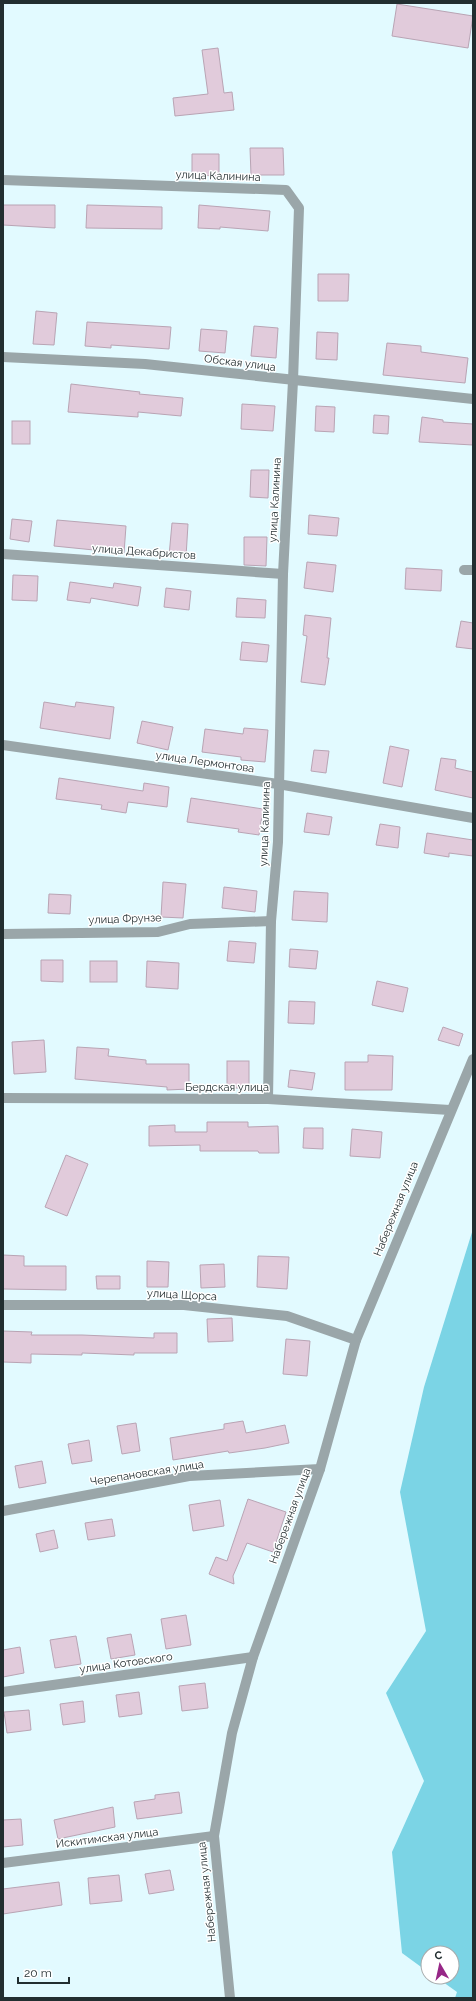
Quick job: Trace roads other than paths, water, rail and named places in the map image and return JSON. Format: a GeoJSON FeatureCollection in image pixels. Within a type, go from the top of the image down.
{"type":"FeatureCollection","features":[{"type":"Feature","properties":{"kind":"street","name":"улица Калинина"},"geometry":{"type":"LineString","coordinates":[[3,180],[286,190],[299,208],[293,381],[283,574],[278,842],[271,921],[268,1098]]}},
{"type":"Feature","properties":{"kind":"street","name":"Обская улица"},"geometry":{"type":"LineString","coordinates":[[3,357],[145,364],[293,381],[473,399]]}},
{"type":"Feature","properties":{"kind":"street","name":"улица Декабристов"},"geometry":{"type":"LineString","coordinates":[[3,554],[283,574]]}},
{"type":"Feature","properties":{"kind":"street","name":"улица Лермонтова"},"geometry":{"type":"LineString","coordinates":[[3,745],[278,784],[473,818]]}},
{"type":"Feature","properties":{"kind":"street","name":"улица Фрунзе"},"geometry":{"type":"LineString","coordinates":[[3,934],[158,932],[190,924],[271,921]]}},
{"type":"Feature","properties":{"kind":"street","name":"Набережная улица"},"geometry":{"type":"LineString","coordinates":[[230,1998],[214,1836],[232,1734],[253,1657],[320,1469],[356,1340],[450,1110],[473,1059]]}},
{"type":"Feature","properties":{"kind":"street","name":"Бердская улица"},"geometry":{"type":"LineString","coordinates":[[3,1098],[268,1098],[450,1110]]}},
{"type":"Feature","properties":{"kind":"street","name":"улица Щорса"},"geometry":{"type":"LineString","coordinates":[[3,1305],[192,1306],[287,1316],[356,1340]]}},
{"type":"Feature","properties":{"kind":"street","name":"Черепановская улица"},"geometry":{"type":"LineString","coordinates":[[3,1510],[189,1476],[320,1469]]}},
{"type":"Feature","properties":{"kind":"street","name":"улица Котовского"},"geometry":{"type":"LineString","coordinates":[[3,1692],[253,1657]]}},
{"type":"Feature","properties":{"kind":"street","name":"Искитимская улица"},"geometry":{"type":"LineString","coordinates":[[3,1863],[214,1836]]}},
{"type":"Feature","properties":{"kind":"water"},"geometry":{"type":"Polygon","coordinates":[[[473,1229],[473,1998],[455,1998],[457,1992],[447,1985],[460,1985],[460,1945],[420,1945],[420,1966],[402,1953],[392,1852],[424,1781],[386,1693],[426,1631],[400,1492],[424,1387],[473,1229]]]}}]}
